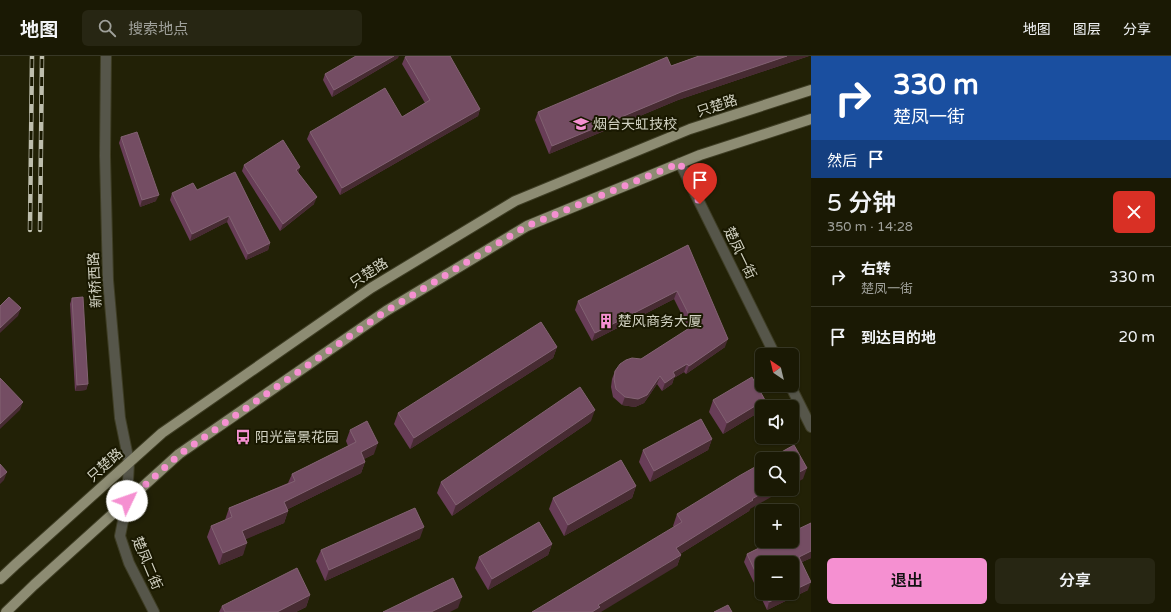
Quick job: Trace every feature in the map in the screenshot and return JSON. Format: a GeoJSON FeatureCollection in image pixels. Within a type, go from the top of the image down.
{"type":"FeatureCollection","features":[{"type":"Feature","properties":{"kind":"main road","name":"只楚路"},"geometry":{"type":"LineString","coordinates":[[0,579],[162,433],[371,288],[515,201],[690,129],[811,90]]}},
{"type":"Feature","properties":{"kind":"main road"},"geometry":{"type":"LineString","coordinates":[[6,612],[180,454],[386,311],[527,226],[700,155],[811,119]]}},
{"type":"Feature","properties":{"kind":"street","name":"新桥西路"},"geometry":{"type":"LineString","coordinates":[[106,56],[105,156],[108,280],[120,418],[129,462],[127,501]]}},
{"type":"Feature","properties":{"kind":"street","name":"楚凤一街"},"geometry":{"type":"LineString","coordinates":[[680,163],[772,348]]}},
{"type":"Feature","properties":{"kind":"street"},"geometry":{"type":"LineString","coordinates":[[793,392],[811,428]]}},
{"type":"Feature","properties":{"kind":"street","name":"楚凤二街"},"geometry":{"type":"LineString","coordinates":[[127,501],[120,536],[129,563],[154,612]]}},
{"type":"Feature","properties":{"kind":"building"},"geometry":{"type":"Polygon","coordinates":[[[356,56],[394,56],[334,90],[325,74],[356,56]]]}},
{"type":"Feature","properties":{"kind":"building"},"geometry":{"type":"Polygon","coordinates":[[[450,56],[480,109],[342,188],[310,132],[385,88],[402,117],[430,100],[405,57],[450,56]]]}},
{"type":"Feature","properties":{"kind":"building"},"geometry":{"type":"Polygon","coordinates":[[[699,56],[787,56],[681,92],[552,146],[538,112],[667,57],[671,66],[699,56]]]}},
{"type":"Feature","properties":{"kind":"building"},"geometry":{"type":"Polygon","coordinates":[[[137,132],[159,195],[142,200],[121,137],[137,132]]]}},
{"type":"Feature","properties":{"kind":"building"},"geometry":{"type":"Polygon","coordinates":[[[283,140],[300,167],[296,170],[317,197],[283,224],[244,165],[283,140]]]}},
{"type":"Feature","properties":{"kind":"building"},"geometry":{"type":"Polygon","coordinates":[[[235,172],[270,243],[248,254],[229,216],[192,234],[172,193],[193,183],[197,190],[235,172]]]}},
{"type":"Feature","properties":{"kind":"building","name":"楚风商务大厦"},"geometry":{"type":"Polygon","coordinates":[[[688,245],[728,339],[689,366],[687,364],[673,372],[675,376],[665,383],[660,376],[647,395],[638,399],[625,397],[616,389],[614,379],[615,371],[620,364],[632,358],[641,359],[694,325],[677,291],[595,333],[578,301],[688,245]]]}},
{"type":"Feature","properties":{"kind":"building"},"geometry":{"type":"Polygon","coordinates":[[[9,297],[21,308],[0,328],[0,306],[9,297]]]}},
{"type":"Feature","properties":{"kind":"building"},"geometry":{"type":"Polygon","coordinates":[[[83,297],[88,384],[77,385],[72,298],[83,297]]]}},
{"type":"Feature","properties":{"kind":"building"},"geometry":{"type":"Polygon","coordinates":[[[541,322],[557,347],[414,438],[398,413],[541,322]]]}},
{"type":"Feature","properties":{"kind":"building"},"geometry":{"type":"Polygon","coordinates":[[[752,377],[755,382],[755,392],[760,392],[765,400],[755,400],[755,406],[727,423],[713,400],[752,377]]]}},
{"type":"Feature","properties":{"kind":"building"},"geometry":{"type":"Polygon","coordinates":[[[0,378],[23,402],[0,424],[0,378]]]}},
{"type":"Feature","properties":{"kind":"building"},"geometry":{"type":"Polygon","coordinates":[[[580,387],[595,410],[456,505],[441,482],[580,387]]]}},
{"type":"Feature","properties":{"kind":"building"},"geometry":{"type":"Polygon","coordinates":[[[701,419],[712,439],[654,471],[643,450],[701,419]]]}},
{"type":"Feature","properties":{"kind":"building"},"geometry":{"type":"Polygon","coordinates":[[[367,421],[378,443],[361,452],[365,462],[284,502],[288,511],[242,531],[247,543],[223,553],[211,526],[232,517],[229,508],[295,481],[292,474],[356,442],[350,430],[367,421]]]}},
{"type":"Feature","properties":{"kind":"building"},"geometry":{"type":"Polygon","coordinates":[[[794,445],[798,452],[782,452],[794,445]]]}},
{"type":"Feature","properties":{"kind":"building"},"geometry":{"type":"Polygon","coordinates":[[[799,454],[807,468],[799,472],[799,454]]]}},
{"type":"Feature","properties":{"kind":"building"},"geometry":{"type":"Polygon","coordinates":[[[621,460],[636,486],[568,525],[553,498],[621,460]]]}},
{"type":"Feature","properties":{"kind":"building"},"geometry":{"type":"Polygon","coordinates":[[[0,464],[7,472],[0,478],[0,464]]]}},
{"type":"Feature","properties":{"kind":"building"},"geometry":{"type":"Polygon","coordinates":[[[755,467],[755,496],[757,496],[676,548],[681,555],[598,605],[600,607],[592,612],[532,612],[682,522],[677,514],[755,467]]]}},
{"type":"Feature","properties":{"kind":"building"},"geometry":{"type":"Polygon","coordinates":[[[415,508],[424,527],[329,570],[321,550],[415,508]]]}},
{"type":"Feature","properties":{"kind":"building"},"geometry":{"type":"Polygon","coordinates":[[[539,522],[552,544],[492,579],[479,557],[539,522]]]}},
{"type":"Feature","properties":{"kind":"building"},"geometry":{"type":"Polygon","coordinates":[[[811,523],[811,551],[799,557],[755,556],[755,571],[747,554],[759,548],[799,548],[799,529],[811,523]]]}},
{"type":"Feature","properties":{"kind":"building"},"geometry":{"type":"Polygon","coordinates":[[[799,557],[811,582],[799,588],[799,557]]]}},
{"type":"Feature","properties":{"kind":"building"},"geometry":{"type":"Polygon","coordinates":[[[297,568],[310,595],[277,612],[225,612],[222,606],[297,568]]]}},
{"type":"Feature","properties":{"kind":"building"},"geometry":{"type":"Polygon","coordinates":[[[453,578],[462,597],[431,612],[383,612],[453,578]]]}},
{"type":"Feature","properties":{"kind":"building"},"geometry":{"type":"Polygon","coordinates":[[[728,605],[732,612],[714,612],[728,605]]]}},
{"type":"Feature","properties":{"kind":"railway"},"geometry":{"type":"LineString","coordinates":[[30,230],[32,56]]}},
{"type":"Feature","properties":{"kind":"railway"},"geometry":{"type":"LineString","coordinates":[[40,230],[42,56]]}},
{"type":"Feature","properties":{"kind":"place","name":"烟台天虹技校"},"geometry":{"type":"Point","coordinates":[581,124]}},
{"type":"Feature","properties":{"kind":"place","name":"楚风商务大厦"},"geometry":{"type":"Point","coordinates":[606,321]}},
{"type":"Feature","properties":{"kind":"place","name":"阳光富景花园"},"geometry":{"type":"Point","coordinates":[243,437]}},
{"type":"Feature","properties":{"kind":"route"},"geometry":{"type":"LineString","coordinates":[[127,501],[180,454],[386,311],[527,226],[680,163],[700,204]]}}]}
